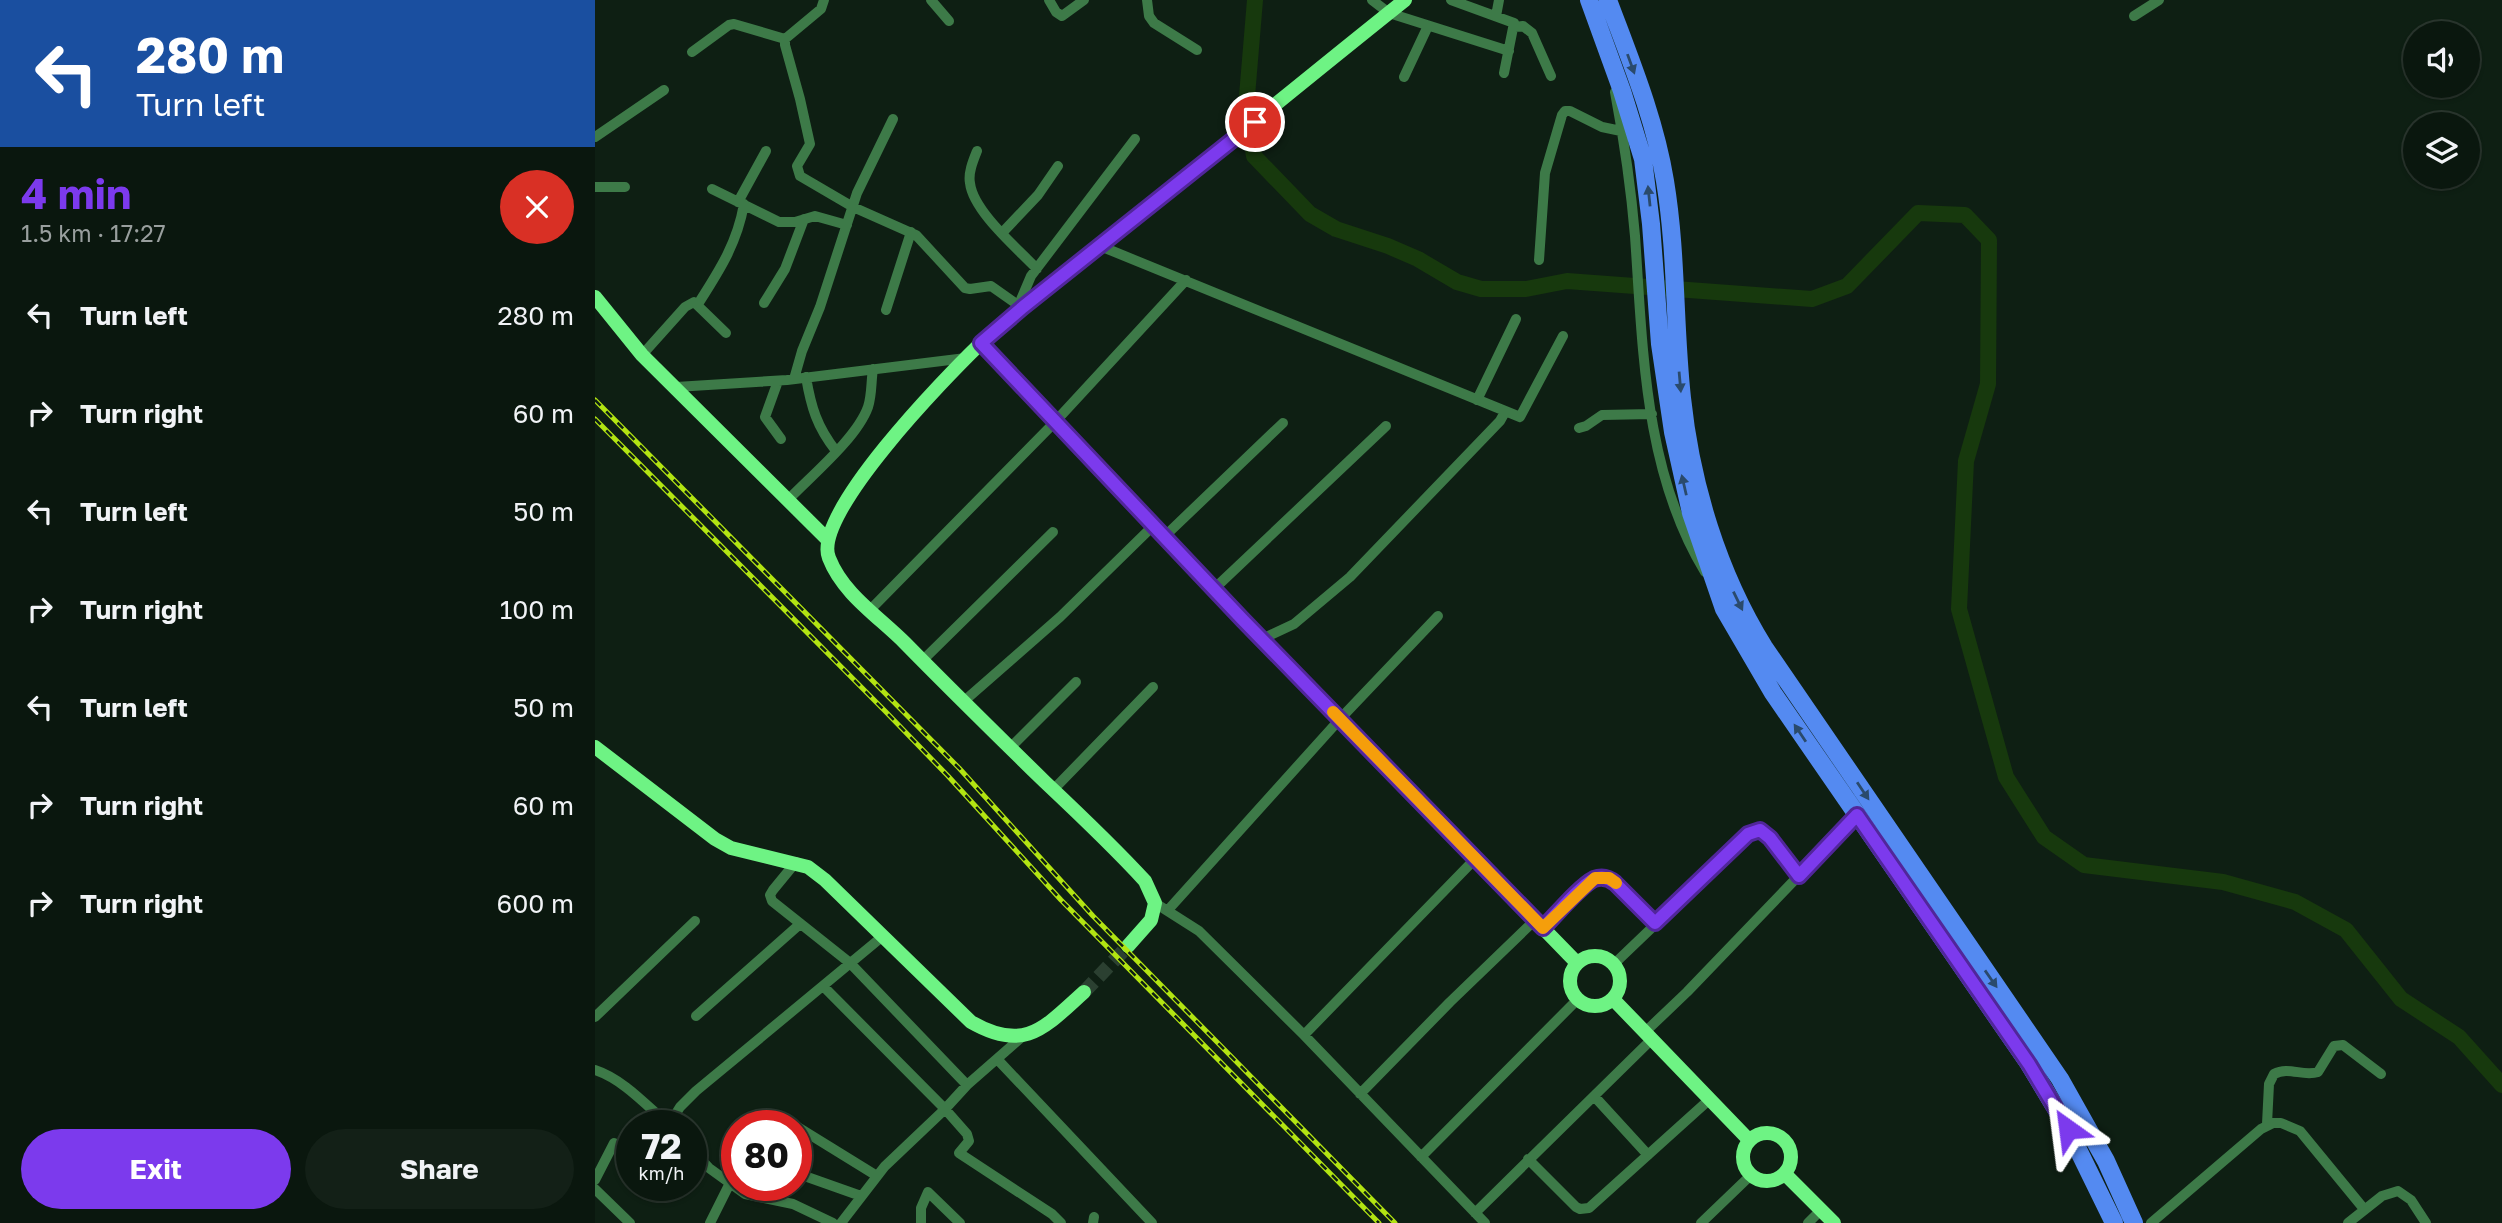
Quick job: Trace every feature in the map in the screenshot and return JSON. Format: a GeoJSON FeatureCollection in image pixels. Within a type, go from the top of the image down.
{"type":"FeatureCollection","features":[{"type":"Feature","properties":{"kind":"highway"},"geometry":{"type":"LineString","coordinates":[[1588,0],[1643,159],[1649,198],[1645,264],[1657,314],[1679,464],[1691,513],[1718,594],[1753,662],[2029,1064],[2068,1129],[2114,1223]]}},
{"type":"Feature","properties":{"kind":"highway"},"geometry":{"type":"LineString","coordinates":[[1608,0],[1660,152],[1675,262],[1682,400],[1689,442],[1700,492],[1737,601],[1764,647],[2060,1079],[2106,1161],[2134,1223]]}},
{"type":"Feature","properties":{"kind":"street"},"geometry":{"type":"LineString","coordinates":[[785,39],[821,9],[824,0]]}},
{"type":"Feature","properties":{"kind":"street"},"geometry":{"type":"LineString","coordinates":[[932,0],[949,21]]}},
{"type":"Feature","properties":{"kind":"street"},"geometry":{"type":"LineString","coordinates":[[1049,0],[1056,12],[1062,16],[1084,0]]}},
{"type":"Feature","properties":{"kind":"street"},"geometry":{"type":"LineString","coordinates":[[1156,0],[1147,4],[1154,23],[1197,50]]}},
{"type":"Feature","properties":{"kind":"street"},"geometry":{"type":"LineString","coordinates":[[1371,0],[1389,13],[1509,51]]}},
{"type":"Feature","properties":{"kind":"street"},"geometry":{"type":"LineString","coordinates":[[1405,0],[1272,110],[1017,309],[981,343],[921,405],[871,464],[836,515],[827,539],[827,554],[837,575],[870,610],[1126,860],[1145,881],[1161,906],[1199,931],[1304,1035],[1485,1223]]}},
{"type":"Feature","properties":{"kind":"street"},"geometry":{"type":"LineString","coordinates":[[1451,0],[1509,20],[1514,27],[1504,73]]}},
{"type":"Feature","properties":{"kind":"street"},"geometry":{"type":"LineString","coordinates":[[1496,16],[1499,0]]}},
{"type":"Feature","properties":{"kind":"street"},"geometry":{"type":"LineString","coordinates":[[2134,16],[2159,0]]}},
{"type":"Feature","properties":{"kind":"street"},"geometry":{"type":"LineString","coordinates":[[692,52],[734,24],[785,39]]}},
{"type":"Feature","properties":{"kind":"street"},"geometry":{"type":"LineString","coordinates":[[1404,77],[1428,26]]}},
{"type":"Feature","properties":{"kind":"street"},"geometry":{"type":"LineString","coordinates":[[1514,27],[1523,26],[1532,33],[1551,76]]}},
{"type":"Feature","properties":{"kind":"street"},"geometry":{"type":"LineString","coordinates":[[785,39],[810,144],[797,166],[797,171],[804,181],[911,233],[922,240],[965,288],[991,286],[1017,309]]}},
{"type":"Feature","properties":{"kind":"street"},"geometry":{"type":"LineString","coordinates":[[1607,49],[1645,264],[1639,307],[1646,380],[1662,470],[1687,543],[1718,594]]}},
{"type":"Feature","properties":{"kind":"street"},"geometry":{"type":"LineString","coordinates":[[595,137],[664,90]]}},
{"type":"Feature","properties":{"kind":"street"},"geometry":{"type":"LineString","coordinates":[[1539,260],[1545,173],[1562,115],[1565,111],[1570,111],[1602,127],[1621,131]]}},
{"type":"Feature","properties":{"kind":"street"},"geometry":{"type":"LineString","coordinates":[[794,379],[802,351],[821,307],[853,207],[893,119]]}},
{"type":"Feature","properties":{"kind":"street"},"geometry":{"type":"LineString","coordinates":[[1017,309],[1026,284],[1135,139]]}},
{"type":"Feature","properties":{"kind":"street"},"geometry":{"type":"LineString","coordinates":[[698,304],[737,236],[741,203],[767,151]]}},
{"type":"Feature","properties":{"kind":"street"},"geometry":{"type":"LineString","coordinates":[[977,151],[969,176],[972,194],[1002,233],[1037,269]]}},
{"type":"Feature","properties":{"kind":"street"},"geometry":{"type":"LineString","coordinates":[[1002,233],[1027,207],[1058,166]]}},
{"type":"Feature","properties":{"kind":"street"},"geometry":{"type":"LineString","coordinates":[[595,187],[625,187]]}},
{"type":"Feature","properties":{"kind":"street"},"geometry":{"type":"LineString","coordinates":[[712,189],[779,222],[821,217],[847,225]]}},
{"type":"Feature","properties":{"kind":"street"},"geometry":{"type":"LineString","coordinates":[[764,303],[785,269],[804,219]]}},
{"type":"Feature","properties":{"kind":"street"},"geometry":{"type":"LineString","coordinates":[[886,310],[911,233]]}},
{"type":"Feature","properties":{"kind":"street"},"geometry":{"type":"LineString","coordinates":[[1100,246],[1520,417],[1563,336]]}},
{"type":"Feature","properties":{"kind":"street"},"geometry":{"type":"LineString","coordinates":[[870,610],[1054,422],[1186,280]]}},
{"type":"Feature","properties":{"kind":"street"},"geometry":{"type":"LineString","coordinates":[[595,297],[642,355],[827,539]]}},
{"type":"Feature","properties":{"kind":"street"},"geometry":{"type":"LineString","coordinates":[[642,355],[685,307],[694,302],[726,333]]}},
{"type":"Feature","properties":{"kind":"street"},"geometry":{"type":"LineString","coordinates":[[1477,400],[1516,319]]}},
{"type":"Feature","properties":{"kind":"street"},"geometry":{"type":"LineString","coordinates":[[981,343],[1262,639],[1577,963]]}},
{"type":"Feature","properties":{"kind":"street"},"geometry":{"type":"LineString","coordinates":[[676,387],[778,381],[967,358]]}},
{"type":"Feature","properties":{"kind":"street"},"geometry":{"type":"LineString","coordinates":[[788,500],[855,429],[867,410],[873,369]]}},
{"type":"Feature","properties":{"kind":"street"},"geometry":{"type":"LineString","coordinates":[[806,377],[811,409],[817,424],[836,451]]}},
{"type":"Feature","properties":{"kind":"street"},"geometry":{"type":"LineString","coordinates":[[778,381],[765,417],[781,439]]}},
{"type":"Feature","properties":{"kind":"street"},"geometry":{"type":"LineString","coordinates":[[1262,639],[1294,624],[1350,577],[1500,421],[1505,412]]}},
{"type":"Feature","properties":{"kind":"street"},"geometry":{"type":"LineString","coordinates":[[1579,428],[1602,415],[1652,414]]}},
{"type":"Feature","properties":{"kind":"street"},"geometry":{"type":"LineString","coordinates":[[963,702],[1283,423]]}},
{"type":"Feature","properties":{"kind":"street"},"geometry":{"type":"LineString","coordinates":[[1214,589],[1386,426]]}},
{"type":"Feature","properties":{"kind":"street"},"geometry":{"type":"LineString","coordinates":[[922,661],[1053,532]]}},
{"type":"Feature","properties":{"kind":"street"},"geometry":{"type":"LineString","coordinates":[[1128,946],[1161,906],[1438,617]]}},
{"type":"Feature","properties":{"kind":"street"},"geometry":{"type":"LineString","coordinates":[[1010,748],[1076,682]]}},
{"type":"Feature","properties":{"kind":"street"},"geometry":{"type":"LineString","coordinates":[[1053,790],[1153,687]]}},
{"type":"Feature","properties":{"kind":"street"},"geometry":{"type":"LineString","coordinates":[[595,747],[715,839],[731,848],[808,867],[825,880],[971,1021],[987,1031],[1023,1036]]}},
{"type":"Feature","properties":{"kind":"street"},"geometry":{"type":"LineString","coordinates":[[1475,1213],[1594,1096],[1687,992],[1857,815]]}},
{"type":"Feature","properties":{"kind":"street"},"geometry":{"type":"LineString","coordinates":[[1613,964],[1752,831],[1760,830],[1765,833],[1799,876]]}},
{"type":"Feature","properties":{"kind":"street"},"geometry":{"type":"LineString","coordinates":[[1304,1035],[1475,859]]}},
{"type":"Feature","properties":{"kind":"street"},"geometry":{"type":"LineString","coordinates":[[796,862],[769,895],[776,906],[850,963],[967,1085]]}},
{"type":"Feature","properties":{"kind":"street"},"geometry":{"type":"LineString","coordinates":[[1360,1094],[1450,1002],[1588,883],[1602,877],[1609,878],[1655,923]]}},
{"type":"Feature","properties":{"kind":"street"},"geometry":{"type":"LineString","coordinates":[[595,1017],[695,920]]}},
{"type":"Feature","properties":{"kind":"street"},"geometry":{"type":"LineString","coordinates":[[696,1016],[800,923]]}},
{"type":"Feature","properties":{"kind":"street"},"geometry":{"type":"LineString","coordinates":[[678,1110],[696,1091],[883,936]]}},
{"type":"Feature","properties":{"kind":"street"},"geometry":{"type":"LineString","coordinates":[[1591,956],[1607,959],[1613,964],[1620,978],[1618,993],[1613,999],[1606,1004],[1591,1006],[1578,999],[1573,993],[1570,977],[1577,963],[1591,956]]}},
{"type":"Feature","properties":{"kind":"street"},"geometry":{"type":"LineString","coordinates":[[823,986],[945,1109],[967,1135],[969,1140],[959,1153],[1052,1214],[1061,1223]]}},
{"type":"Feature","properties":{"kind":"street"},"geometry":{"type":"LineString","coordinates":[[841,1223],[877,1175],[967,1085],[999,1060],[1023,1036],[1043,1028],[1084,992]]}},
{"type":"Feature","properties":{"kind":"street"},"geometry":{"type":"LineString","coordinates":[[1420,1157],[1578,999]]}},
{"type":"Feature","properties":{"kind":"street"},"geometry":{"type":"LineString","coordinates":[[1613,999],[1749,1140]]}},
{"type":"Feature","properties":{"kind":"street"},"geometry":{"type":"LineString","coordinates":[[2267,1124],[2270,1084],[2274,1074],[2285,1070],[2309,1074],[2318,1072],[2334,1046],[2343,1045],[2381,1074]]}},
{"type":"Feature","properties":{"kind":"street"},"geometry":{"type":"LineString","coordinates":[[999,1060],[1152,1223]]}},
{"type":"Feature","properties":{"kind":"street"},"geometry":{"type":"LineString","coordinates":[[595,1070],[607,1075],[651,1110]]}},
{"type":"Feature","properties":{"kind":"street"},"geometry":{"type":"LineString","coordinates":[[1594,1096],[1648,1155]]}},
{"type":"Feature","properties":{"kind":"street"},"geometry":{"type":"LineString","coordinates":[[1528,1159],[1580,1209],[1589,1208],[1710,1099]]}},
{"type":"Feature","properties":{"kind":"street"},"geometry":{"type":"LineString","coordinates":[[2151,1223],[2267,1124],[2281,1123],[2300,1131],[2364,1209]]}},
{"type":"Feature","properties":{"kind":"street"},"geometry":{"type":"LineString","coordinates":[[1766,1133],[1781,1137],[1791,1149],[1792,1157],[1785,1174],[1766,1181],[1751,1175],[1744,1161],[1749,1140],[1766,1133]]}},
{"type":"Feature","properties":{"kind":"street"},"geometry":{"type":"LineString","coordinates":[[812,1135],[877,1175]]}},
{"type":"Feature","properties":{"kind":"street"},"geometry":{"type":"LineString","coordinates":[[595,1180],[614,1143]]}},
{"type":"Feature","properties":{"kind":"street"},"geometry":{"type":"LineString","coordinates":[[707,1166],[721,1177]]}},
{"type":"Feature","properties":{"kind":"street"},"geometry":{"type":"LineString","coordinates":[[1785,1174],[1834,1223]]}},
{"type":"Feature","properties":{"kind":"street"},"geometry":{"type":"LineString","coordinates":[[1701,1223],[1751,1175]]}},
{"type":"Feature","properties":{"kind":"street"},"geometry":{"type":"LineString","coordinates":[[812,1179],[861,1196]]}},
{"type":"Feature","properties":{"kind":"street"},"geometry":{"type":"LineString","coordinates":[[595,1189],[630,1223]]}},
{"type":"Feature","properties":{"kind":"street"},"geometry":{"type":"LineString","coordinates":[[2348,1223],[2382,1196],[2397,1191],[2411,1200],[2426,1223]]}},
{"type":"Feature","properties":{"kind":"street"},"geometry":{"type":"LineString","coordinates":[[921,1223],[921,1208],[928,1192],[960,1223]]}},
{"type":"Feature","properties":{"kind":"street"},"geometry":{"type":"LineString","coordinates":[[711,1223],[721,1201]]}},
{"type":"Feature","properties":{"kind":"street"},"geometry":{"type":"LineString","coordinates":[[779,1201],[793,1204],[833,1223]]}},
{"type":"Feature","properties":{"kind":"street"},"geometry":{"type":"LineString","coordinates":[[1808,1223],[1821,1210]]}},
{"type":"Feature","properties":{"kind":"waterway"},"geometry":{"type":"LineString","coordinates":[[1255,0],[1246,108],[1254,156],[1310,214],[1336,229],[1418,259],[1457,282],[1481,289],[1526,289],[1567,281],[1812,299],[1847,286],[1918,213],[1965,215],[1989,240],[1988,384],[1966,461],[1959,609],[2006,777],[2044,837],[2084,865],[2223,882],[2295,902],[2346,930],[2401,999],[2459,1037],[2502,1085]]}},
{"type":"Feature","properties":{"kind":"tunnel"},"geometry":{"type":"LineString","coordinates":[[1084,992],[1128,946]]}},
{"type":"Feature","properties":{"kind":"railway"},"geometry":{"type":"LineString","coordinates":[[595,400],[959,768],[1093,916],[1395,1223]]}},
{"type":"Feature","properties":{"kind":"railway"},"geometry":{"type":"LineString","coordinates":[[595,419],[885,711],[1061,900],[1379,1223]]}},
{"type":"Feature","properties":{"kind":"slow traffic"},"geometry":{"type":"LineString","coordinates":[[1333,712],[1543,928],[1595,878],[1609,878],[1616,883]]}},
{"type":"Feature","properties":{"kind":"route"},"geometry":{"type":"LineString","coordinates":[[1255,122],[981,343],[1243,620],[1543,928],[1588,883],[1602,877],[1615,883],[1655,923],[1752,831],[1760,830],[1765,833],[1799,876],[1857,815],[2029,1064],[2068,1129]]}}]}
